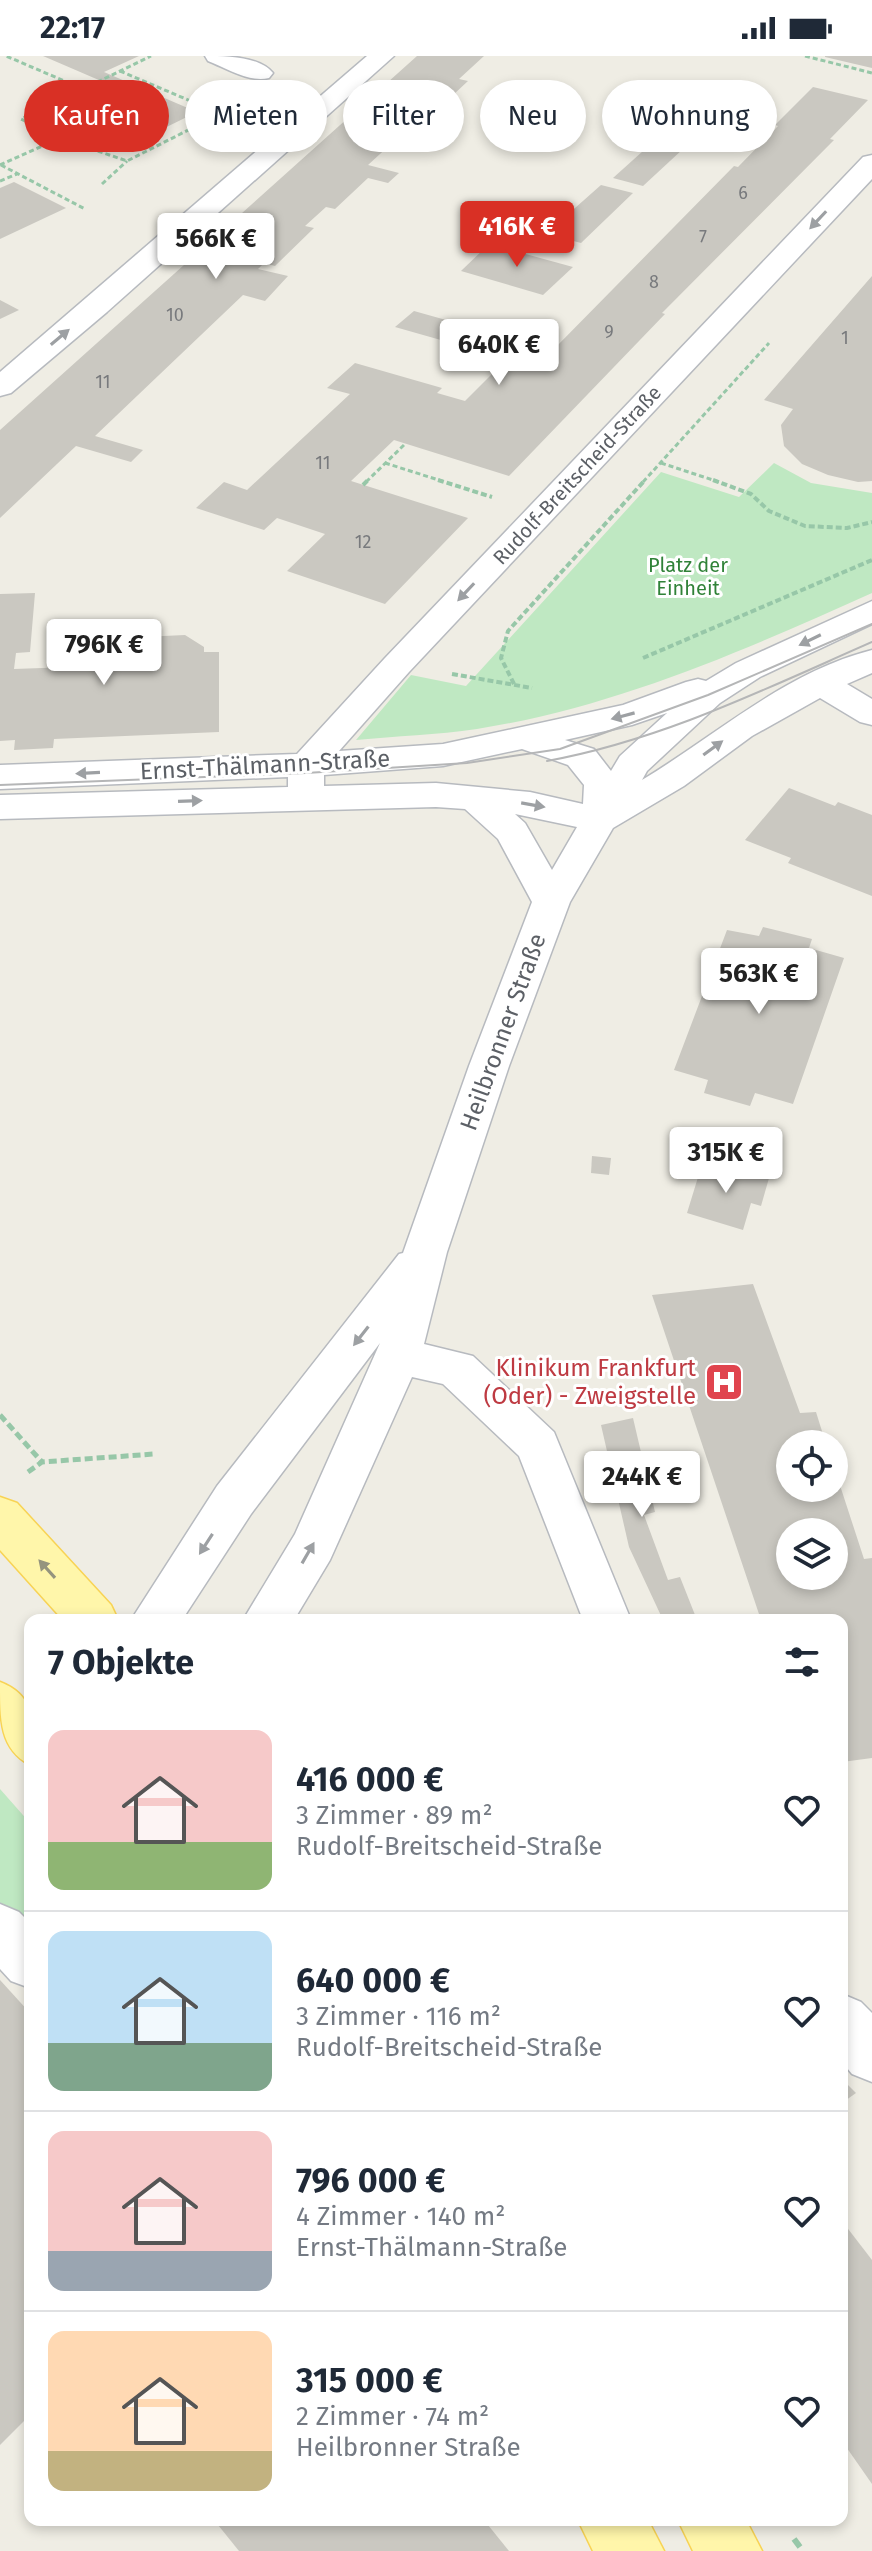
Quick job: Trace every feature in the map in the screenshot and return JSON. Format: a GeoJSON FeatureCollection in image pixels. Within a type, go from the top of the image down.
{"type":"FeatureCollection","features":[{"type":"Feature","properties":{"kind":"main road"},"geometry":{"type":"LineString","coordinates":[[0,1517],[89,1614]]}},
{"type":"Feature","properties":{"kind":"main road"},"geometry":{"type":"LineString","coordinates":[[0,1705],[24,1735]]}},
{"type":"Feature","properties":{"kind":"main road"},"geometry":{"type":"LineString","coordinates":[[613,2526],[632,2551]]}},
{"type":"Feature","properties":{"kind":"main road"},"geometry":{"type":"LineString","coordinates":[[713,2526],[730,2551]]}},
{"type":"Feature","properties":{"kind":"street"},"geometry":{"type":"LineString","coordinates":[[217,56],[260,73]]}},
{"type":"Feature","properties":{"kind":"street"},"geometry":{"type":"LineString","coordinates":[[0,387],[382,56]]}},
{"type":"Feature","properties":{"kind":"street","name":"Rudolf-Breitscheid-Straße"},"geometry":{"type":"LineString","coordinates":[[306,781],[397,665],[872,163]]}},
{"type":"Feature","properties":{"kind":"street","name":"Heilbronner Straße"},"geometry":{"type":"LineString","coordinates":[[271,1614],[313,1546],[399,1356],[425,1252],[489,1066],[551,902],[633,764],[708,695],[748,670],[872,611]]}},
{"type":"Feature","properties":{"kind":"street","name":"Heilbronner Straße"},"geometry":{"type":"LineString","coordinates":[[600,820],[671,778],[740,728],[820,683],[872,660]]}},
{"type":"Feature","properties":{"kind":"street","name":"Ernst-Thälmann-Straße"},"geometry":{"type":"LineString","coordinates":[[0,807],[306,781],[528,739],[632,714],[748,670]]}},
{"type":"Feature","properties":{"kind":"street"},"geometry":{"type":"LineString","coordinates":[[820,683],[872,714]]}},
{"type":"Feature","properties":{"kind":"street","name":"Ernst-Thälmann-Straße"},"geometry":{"type":"LineString","coordinates":[[0,777],[306,781],[530,804],[600,820],[602,784],[581,757],[528,739]]}},
{"type":"Feature","properties":{"kind":"street"},"geometry":{"type":"LineString","coordinates":[[475,799],[512,832],[551,902]]}},
{"type":"Feature","properties":{"kind":"street","name":"Heilbronner Straße"},"geometry":{"type":"LineString","coordinates":[[159,1614],[234,1500],[425,1252]]}},
{"type":"Feature","properties":{"kind":"street"},"geometry":{"type":"LineString","coordinates":[[399,1356],[457,1369],[538,1445],[605,1614]]}},
{"type":"Feature","properties":{"kind":"street"},"geometry":{"type":"LineString","coordinates":[[0,1930],[24,1956]]}},
{"type":"Feature","properties":{"kind":"street"},"geometry":{"type":"LineString","coordinates":[[848,2028],[872,2054]]}},
{"type":"Feature","properties":{"kind":"path"},"geometry":{"type":"LineString","coordinates":[[0,58],[6,56],[62,80]]}},
{"type":"Feature","properties":{"kind":"path"},"geometry":{"type":"LineString","coordinates":[[102,80],[151,56]]}},
{"type":"Feature","properties":{"kind":"path"},"geometry":{"type":"LineString","coordinates":[[805,56],[872,73]]}},
{"type":"Feature","properties":{"kind":"path"},"geometry":{"type":"LineString","coordinates":[[120,71],[185,99]]}},
{"type":"Feature","properties":{"kind":"path"},"geometry":{"type":"LineString","coordinates":[[102,184],[127,161],[185,132]]}},
{"type":"Feature","properties":{"kind":"path"},"geometry":{"type":"LineString","coordinates":[[0,165],[29,152]]}},
{"type":"Feature","properties":{"kind":"path"},"geometry":{"type":"LineString","coordinates":[[101,152],[127,161]]}},
{"type":"Feature","properties":{"kind":"path"},"geometry":{"type":"LineString","coordinates":[[0,165],[85,209]]}},
{"type":"Feature","properties":{"kind":"path"},"geometry":{"type":"LineString","coordinates":[[0,181],[17,174]]}},
{"type":"Feature","properties":{"kind":"path"},"geometry":{"type":"LineString","coordinates":[[363,485],[405,444]]}},
{"type":"Feature","properties":{"kind":"path"},"geometry":{"type":"LineString","coordinates":[[385,463],[501,500]]}},
{"type":"Feature","properties":{"kind":"path"},"geometry":{"type":"LineString","coordinates":[[544,690],[514,684],[501,658],[508,631],[661,463],[756,496],[766,510],[788,521],[819,529],[872,522]]}},
{"type":"Feature","properties":{"kind":"path"},"geometry":{"type":"LineString","coordinates":[[630,663],[872,560]]}},
{"type":"Feature","properties":{"kind":"path"},"geometry":{"type":"LineString","coordinates":[[0,1415],[42,1462],[154,1454]]}},
{"type":"Feature","properties":{"kind":"green space","name":"Platz der Einheit"},"geometry":{"type":"Polygon","coordinates":[[[774,463],[811,483],[872,493],[872,593],[679,674],[580,706],[477,729],[356,740],[411,675],[466,686],[661,472],[739,497],[774,463]]]}},
{"type":"Feature","properties":{"kind":"green space"},"geometry":{"type":"Polygon","coordinates":[[[0,1789],[24,1816],[24,1933],[0,1907],[0,1789]]]}},
{"type":"Feature","properties":{"kind":"building"},"geometry":{"type":"Polygon","coordinates":[[[43,56],[139,56],[104,72],[123,80],[99,80],[43,56]]]}},
{"type":"Feature","properties":{"kind":"building"},"geometry":{"type":"Polygon","coordinates":[[[417,56],[484,56],[459,79],[464,80],[390,80],[417,56]]]}},
{"type":"Feature","properties":{"kind":"building"},"geometry":{"type":"Polygon","coordinates":[[[872,56],[872,68],[825,57],[872,56]]]}},
{"type":"Feature","properties":{"kind":"building"},"geometry":{"type":"Polygon","coordinates":[[[813,87],[868,100],[830,139],[834,140],[662,313],[665,314],[509,476],[394,440],[351,481],[468,518],[385,604],[287,571],[325,534],[277,518],[264,530],[196,508],[224,482],[247,490],[350,394],[327,388],[355,363],[442,388],[437,393],[465,401],[512,354],[488,347],[483,352],[395,327],[414,311],[553,350],[734,166],[738,167],[753,152],[777,152],[777,123],[813,87]]]}},
{"type":"Feature","properties":{"kind":"building"},"geometry":{"type":"Polygon","coordinates":[[[169,100],[185,107],[185,118],[169,126],[169,100]]]}},
{"type":"Feature","properties":{"kind":"building"},"geometry":{"type":"Polygon","coordinates":[[[343,122],[343,152],[382,152],[368,165],[399,173],[388,183],[368,178],[335,209],[326,207],[305,226],[314,228],[275,266],[264,263],[258,269],[288,276],[265,301],[243,295],[95,436],[143,450],[131,462],[76,446],[0,518],[0,430],[310,152],[327,152],[327,137],[343,122]]]}},
{"type":"Feature","properties":{"kind":"building"},"geometry":{"type":"Polygon","coordinates":[[[642,152],[680,152],[643,186],[613,178],[642,152]]]}},
{"type":"Feature","properties":{"kind":"building"},"geometry":{"type":"Polygon","coordinates":[[[14,182],[66,208],[0,239],[0,188],[14,182]]]}},
{"type":"Feature","properties":{"kind":"building"},"geometry":{"type":"Polygon","coordinates":[[[601,185],[633,193],[581,243],[525,228],[543,210],[566,216],[601,185]]]}},
{"type":"Feature","properties":{"kind":"building"},"geometry":{"type":"Polygon","coordinates":[[[489,244],[573,267],[543,295],[461,271],[489,244]]]}},
{"type":"Feature","properties":{"kind":"building"},"geometry":{"type":"Polygon","coordinates":[[[872,276],[872,481],[858,482],[828,475],[802,464],[784,446],[781,425],[793,409],[764,400],[872,276]]]}},
{"type":"Feature","properties":{"kind":"building"},"geometry":{"type":"Polygon","coordinates":[[[0,300],[19,310],[0,319],[0,300]]]}},
{"type":"Feature","properties":{"kind":"building"},"geometry":{"type":"Polygon","coordinates":[[[35,593],[30,652],[16,653],[14,669],[97,666],[99,639],[185,635],[204,647],[204,652],[219,652],[219,732],[54,739],[53,748],[14,750],[15,740],[0,741],[0,594],[35,593]]]}},
{"type":"Feature","properties":{"kind":"building"},"geometry":{"type":"Polygon","coordinates":[[[789,788],[835,806],[838,802],[872,815],[872,896],[788,863],[791,858],[745,840],[789,788]]]}},
{"type":"Feature","properties":{"kind":"building"},"geometry":{"type":"Polygon","coordinates":[[[763,927],[812,939],[809,948],[844,958],[793,1104],[755,1093],[750,1106],[704,1093],[708,1080],[674,1070],[727,930],[759,936],[763,927]]]}},
{"type":"Feature","properties":{"kind":"building"},"geometry":{"type":"Polygon","coordinates":[[[592,1156],[611,1158],[609,1175],[591,1173],[592,1156]]]}},
{"type":"Feature","properties":{"kind":"building"},"geometry":{"type":"Polygon","coordinates":[[[703,1161],[769,1178],[761,1206],[751,1203],[743,1230],[687,1213],[703,1161]]]}},
{"type":"Feature","properties":{"kind":"building"},"geometry":{"type":"Polygon","coordinates":[[[753,1284],[800,1413],[816,1412],[822,1430],[776,1430],[776,1502],[845,1502],[864,1559],[872,1558],[872,1758],[848,1761],[848,1614],[759,1614],[652,1295],[753,1284]]]}},
{"type":"Feature","properties":{"kind":"building"},"geometry":{"type":"Polygon","coordinates":[[[633,1418],[655,1512],[644,1515],[668,1580],[680,1577],[695,1614],[660,1614],[629,1547],[601,1425],[633,1418]]]}},
{"type":"Feature","properties":{"kind":"building"},"geometry":{"type":"Polygon","coordinates":[[[0,1980],[24,2006],[24,2421],[0,2445],[0,1980]]]}},
{"type":"Feature","properties":{"kind":"building"},"geometry":{"type":"Polygon","coordinates":[[[848,2085],[856,2093],[848,2099],[848,2085]]]}},
{"type":"Feature","properties":{"kind":"building"},"geometry":{"type":"Polygon","coordinates":[[[848,2229],[872,2260],[872,2484],[848,2450],[848,2229]]]}},
{"type":"Feature","properties":{"kind":"building"},"geometry":{"type":"Polygon","coordinates":[[[219,2526],[489,2526],[509,2551],[239,2551],[219,2526]]]}},
{"type":"Feature","properties":{"kind":"tram line"},"geometry":{"type":"LineString","coordinates":[[0,785],[306,773],[467,763],[560,749],[708,695],[872,624]]}},
{"type":"Feature","properties":{"kind":"tram line"},"geometry":{"type":"LineString","coordinates":[[547,761],[590,752],[672,727],[872,642]]}},
{"type":"Feature","properties":{"kind":"place","name":"Klinikum Frankfurt (Oder) - Zweigstelle"},"geometry":{"type":"Point","coordinates":[724,1382]}}]}
